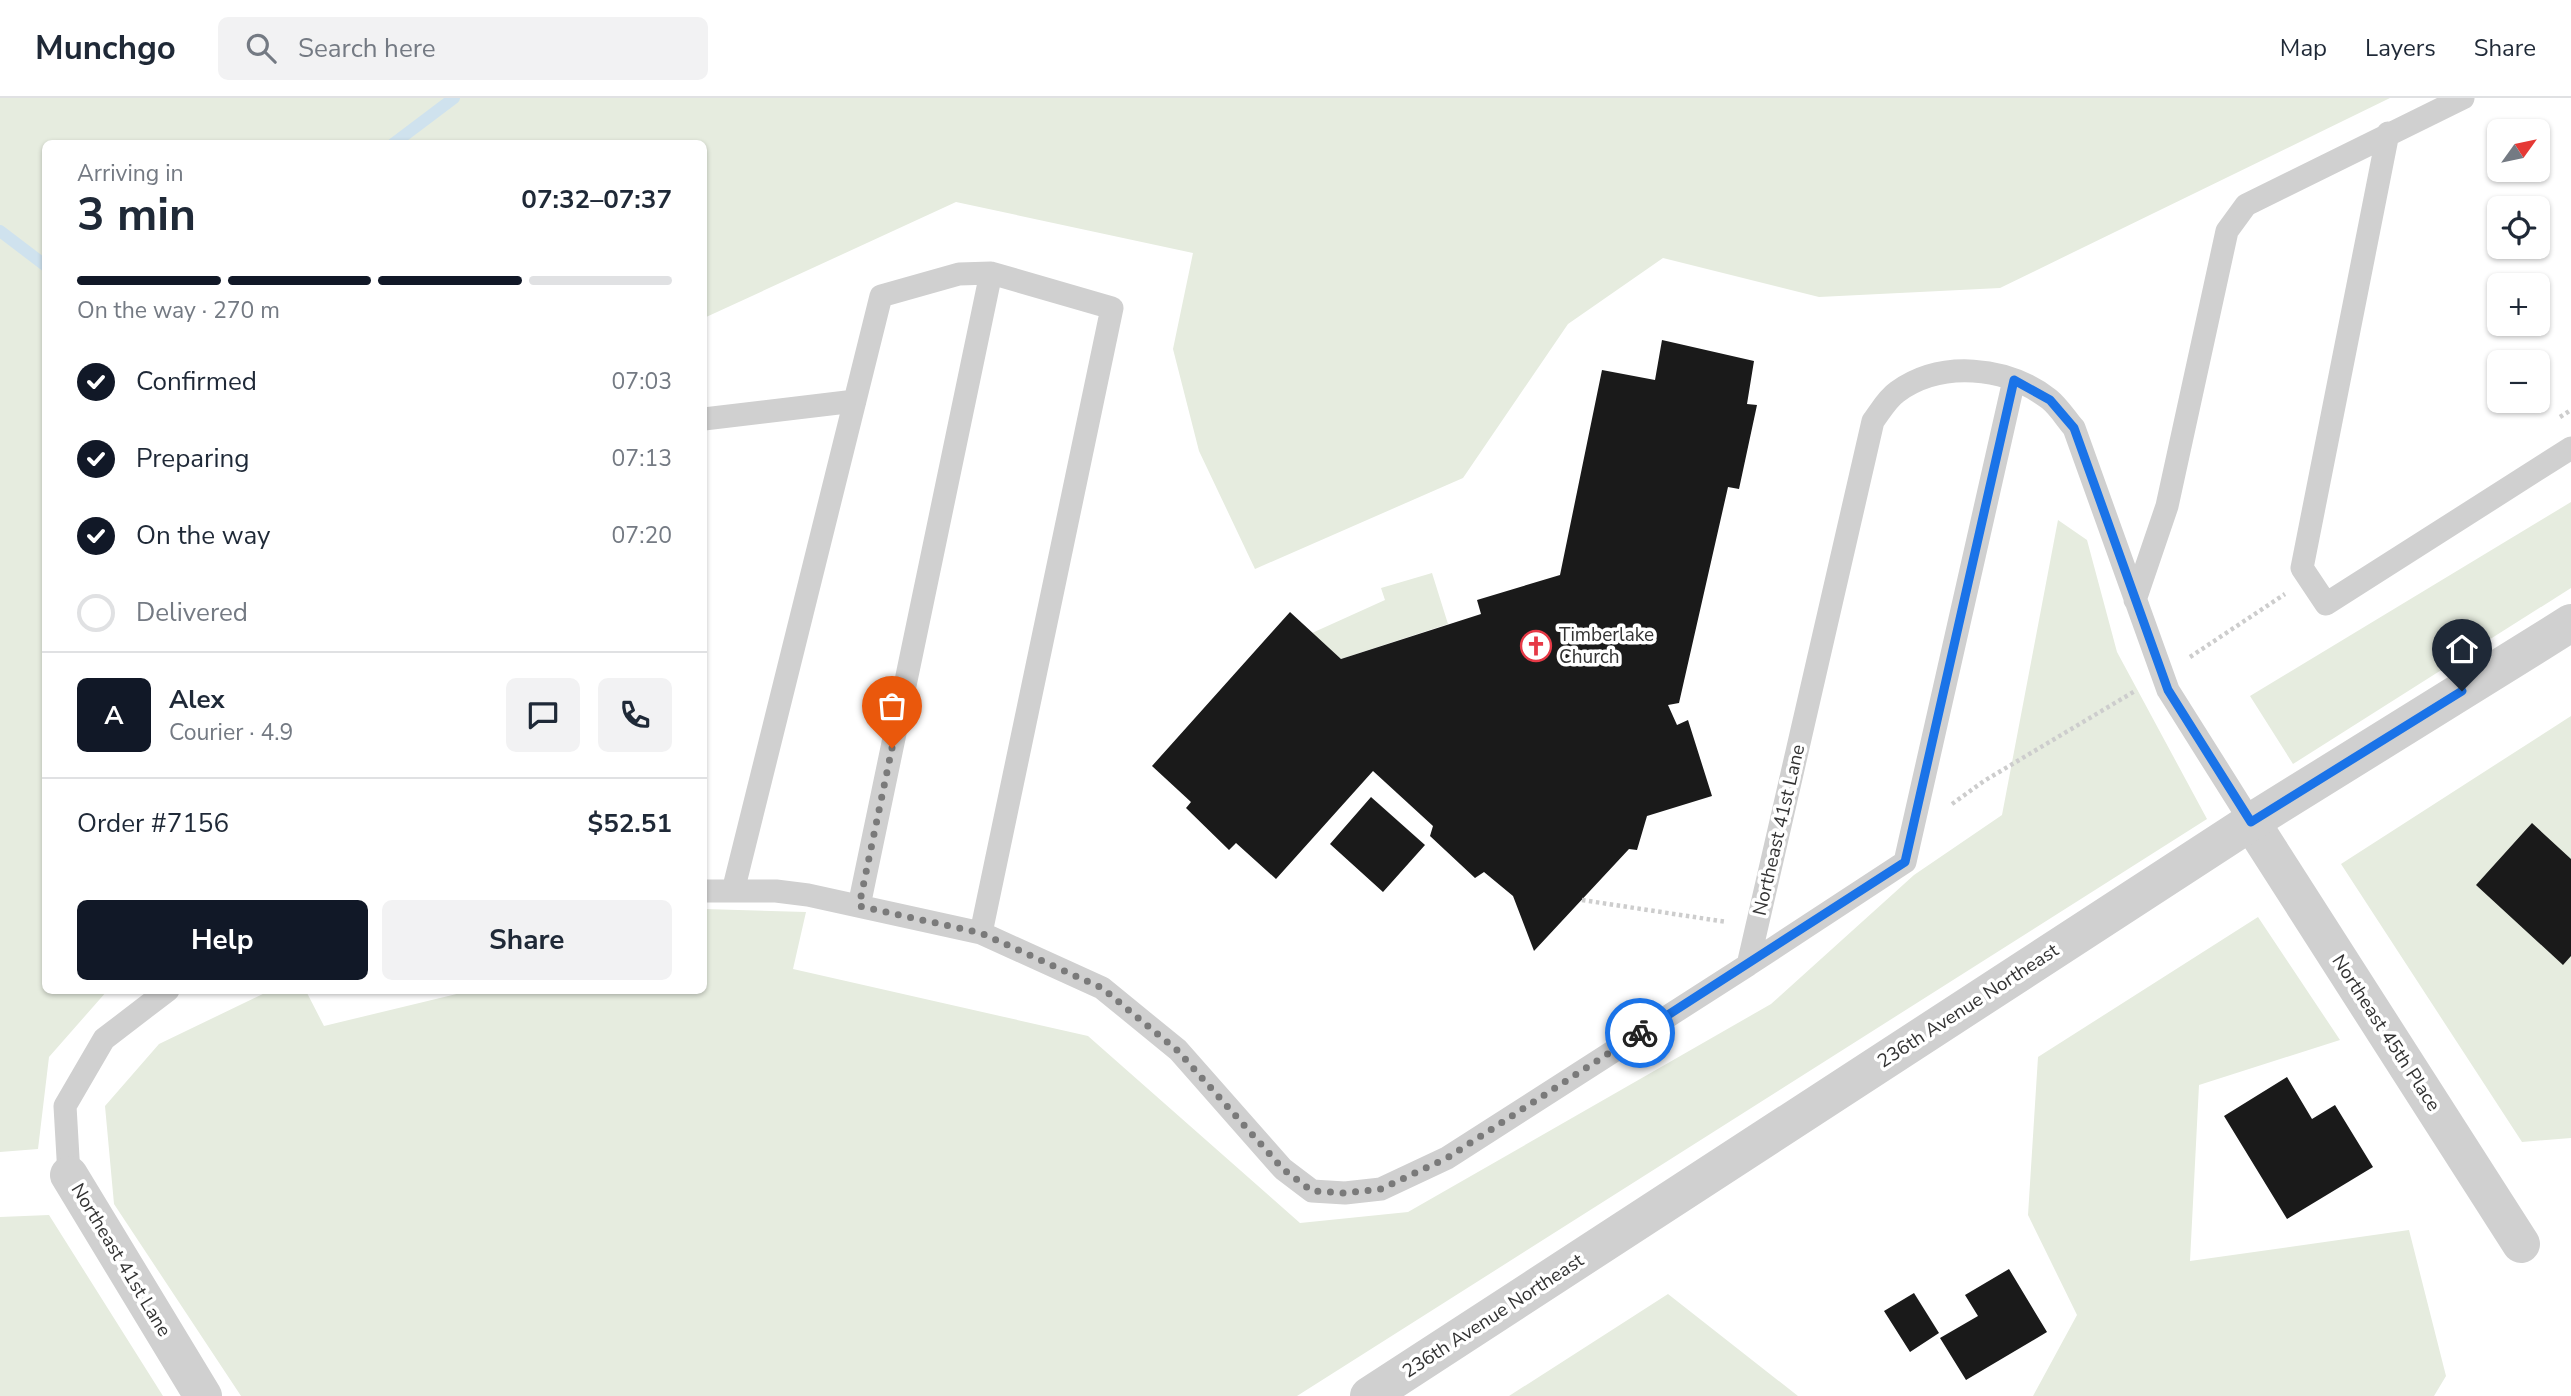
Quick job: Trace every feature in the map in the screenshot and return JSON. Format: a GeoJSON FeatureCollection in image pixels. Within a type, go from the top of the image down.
{"type":"FeatureCollection","features":[{"type":"Feature","properties":{"kind":"street","name":"236th Avenue Northeast"},"geometry":{"type":"LineString","coordinates":[[1369,1396],[2251,822],[2571,623]]}},
{"type":"Feature","properties":{"kind":"street","name":"Northeast 45th Place"},"geometry":{"type":"LineString","coordinates":[[2251,822],[2521,1244]]}},
{"type":"Feature","properties":{"kind":"street","name":"Northeast 41st Lane"},"geometry":{"type":"LineString","coordinates":[[69,1175],[203,1396]]}},
{"type":"Feature","properties":{"kind":"lane"},"geometry":{"type":"LineString","coordinates":[[2135,600],[2167,506],[2228,231],[2246,205],[2463,98]]}},
{"type":"Feature","properties":{"kind":"lane"},"geometry":{"type":"LineString","coordinates":[[2388,133],[2302,568],[2326,604],[2571,448]]}},
{"type":"Feature","properties":{"kind":"lane"},"geometry":{"type":"LineString","coordinates":[[859,906],[991,273]]}},
{"type":"Feature","properties":{"kind":"lane"},"geometry":{"type":"LineString","coordinates":[[733,891],[881,296],[959,274],[991,273],[1112,308],[981,933]]}},
{"type":"Feature","properties":{"kind":"lane","name":"Northeast 41st Lane"},"geometry":{"type":"LineString","coordinates":[[1748,964],[1873,422],[1895,393],[1927,376],[1977,370],[2014,380],[2050,400],[2074,428],[2168,690],[2251,822]]}},
{"type":"Feature","properties":{"kind":"lane"},"geometry":{"type":"LineString","coordinates":[[707,891],[776,891],[981,933],[1102,988],[1178,1051],[1283,1169],[1312,1191],[1345,1193],[1381,1189],[1447,1158],[1905,862],[2014,380]]}},
{"type":"Feature","properties":{"kind":"lane"},"geometry":{"type":"LineString","coordinates":[[707,420],[855,401]]}},
{"type":"Feature","properties":{"kind":"lane","name":"Northeast 41st Lane"},"geometry":{"type":"LineString","coordinates":[[69,1175],[65,1106],[104,1039],[163,994]]}},
{"type":"Feature","properties":{"kind":"path"},"geometry":{"type":"LineString","coordinates":[[2549,424],[2571,410]]}},
{"type":"Feature","properties":{"kind":"path"},"geometry":{"type":"LineString","coordinates":[[1912,833],[1984,781],[2163,674],[2309,578]]}},
{"type":"Feature","properties":{"kind":"path"},"geometry":{"type":"LineString","coordinates":[[1582,900],[1639,906],[1721,923],[1759,919]]}},
{"type":"Feature","properties":{"kind":"shaded area"},"geometry":{"type":"Polygon","coordinates":[[[0,98],[2390,98],[2000,288],[1819,297],[1663,258],[1568,324],[1463,478],[1255,569],[1199,451],[1173,349],[1193,253],[956,202],[707,317],[707,140],[42,140],[42,994],[104,994],[49,1057],[38,1149],[0,1152],[0,98]]]}},
{"type":"Feature","properties":{"kind":"shaded area"},"geometry":{"type":"Polygon","coordinates":[[[2571,502],[2571,588],[2293,764],[2250,696],[2571,502]]]}},
{"type":"Feature","properties":{"kind":"shaded area"},"geometry":{"type":"Polygon","coordinates":[[[2058,520],[2087,540],[2117,652],[2207,819],[1297,1396],[241,1396],[114,1204],[105,1106],[159,1044],[263,994],[308,994],[324,1026],[457,994],[707,994],[707,909],[806,912],[793,969],[1088,1036],[1300,1223],[1408,1212],[1771,1004],[1914,875],[2002,815],[2058,520]]]}},
{"type":"Feature","properties":{"kind":"shaded area"},"geometry":{"type":"Polygon","coordinates":[[[1432,573],[1448,624],[1341,659],[1312,633],[1385,600],[1381,588],[1432,573]]]}},
{"type":"Feature","properties":{"kind":"shaded area"},"geometry":{"type":"Polygon","coordinates":[[[2571,716],[2571,1138],[2522,1142],[2341,864],[2571,716]]]}},
{"type":"Feature","properties":{"kind":"shaded area"},"geometry":{"type":"Polygon","coordinates":[[[2258,917],[2340,1040],[2199,1085],[2190,1261],[2409,1230],[2446,1376],[2434,1396],[2033,1396],[2077,1315],[2028,1215],[2038,1057],[2258,917]]]}},
{"type":"Feature","properties":{"kind":"shaded area"},"geometry":{"type":"Polygon","coordinates":[[[49,1215],[163,1396],[0,1396],[0,1217],[49,1215]]]}},
{"type":"Feature","properties":{"kind":"shaded area"},"geometry":{"type":"Polygon","coordinates":[[[1668,1294],[1798,1396],[1509,1396],[1668,1294]]]}},
{"type":"Feature","properties":{"kind":"building","name":"Timberlake Church"},"geometry":{"type":"Polygon","coordinates":[[[1662,340],[1754,361],[1747,404],[1757,405],[1739,489],[1728,487],[1679,703],[1668,705],[1677,725],[1688,720],[1712,796],[1647,816],[1637,850],[1629,849],[1534,951],[1513,896],[1484,872],[1475,878],[1430,836],[1433,826],[1373,771],[1276,879],[1236,843],[1229,850],[1186,808],[1191,802],[1152,766],[1290,612],[1341,659],[1481,614],[1477,600],[1560,575],[1602,370],[1655,380],[1662,340]]]}},
{"type":"Feature","properties":{"kind":"building"},"geometry":{"type":"Polygon","coordinates":[[[1371,797],[1425,845],[1383,892],[1330,844],[1371,797]]]}},
{"type":"Feature","properties":{"kind":"building"},"geometry":{"type":"Polygon","coordinates":[[[2532,823],[2571,859],[2571,956],[2563,965],[2476,885],[2532,823]]]}},
{"type":"Feature","properties":{"kind":"building"},"geometry":{"type":"Polygon","coordinates":[[[2287,1077],[2312,1119],[2335,1105],[2373,1167],[2287,1219],[2224,1116],[2287,1077]]]}},
{"type":"Feature","properties":{"kind":"building"},"geometry":{"type":"Polygon","coordinates":[[[2009,1269],[2047,1332],[1966,1380],[1940,1338],[1978,1316],[1965,1295],[2009,1269]]]}},
{"type":"Feature","properties":{"kind":"building"},"geometry":{"type":"Polygon","coordinates":[[[1914,1293],[1939,1333],[1910,1352],[1884,1311],[1914,1293]]]}},
{"type":"Feature","properties":{"kind":"waterway"},"geometry":{"type":"LineString","coordinates":[[398,140],[454,98]]}},
{"type":"Feature","properties":{"kind":"waterway"},"geometry":{"type":"LineString","coordinates":[[0,231],[42,263]]}},
{"type":"Feature","properties":{"kind":"way so far"},"geometry":{"type":"LineString","coordinates":[[892,748],[859,906],[981,933],[1102,988],[1178,1051],[1283,1169],[1312,1191],[1345,1193],[1381,1189],[1447,1158],[1640,1033]]}},
{"type":"Feature","properties":{"kind":"place","name":"Timberlake Church"},"geometry":{"type":"Point","coordinates":[1536,646]}},
{"type":"Feature","properties":{"kind":"route"},"geometry":{"type":"LineString","coordinates":[[1640,1033],[1905,862],[2014,380],[2050,400],[2074,428],[2168,690],[2251,822],[2462,691]]}}]}
